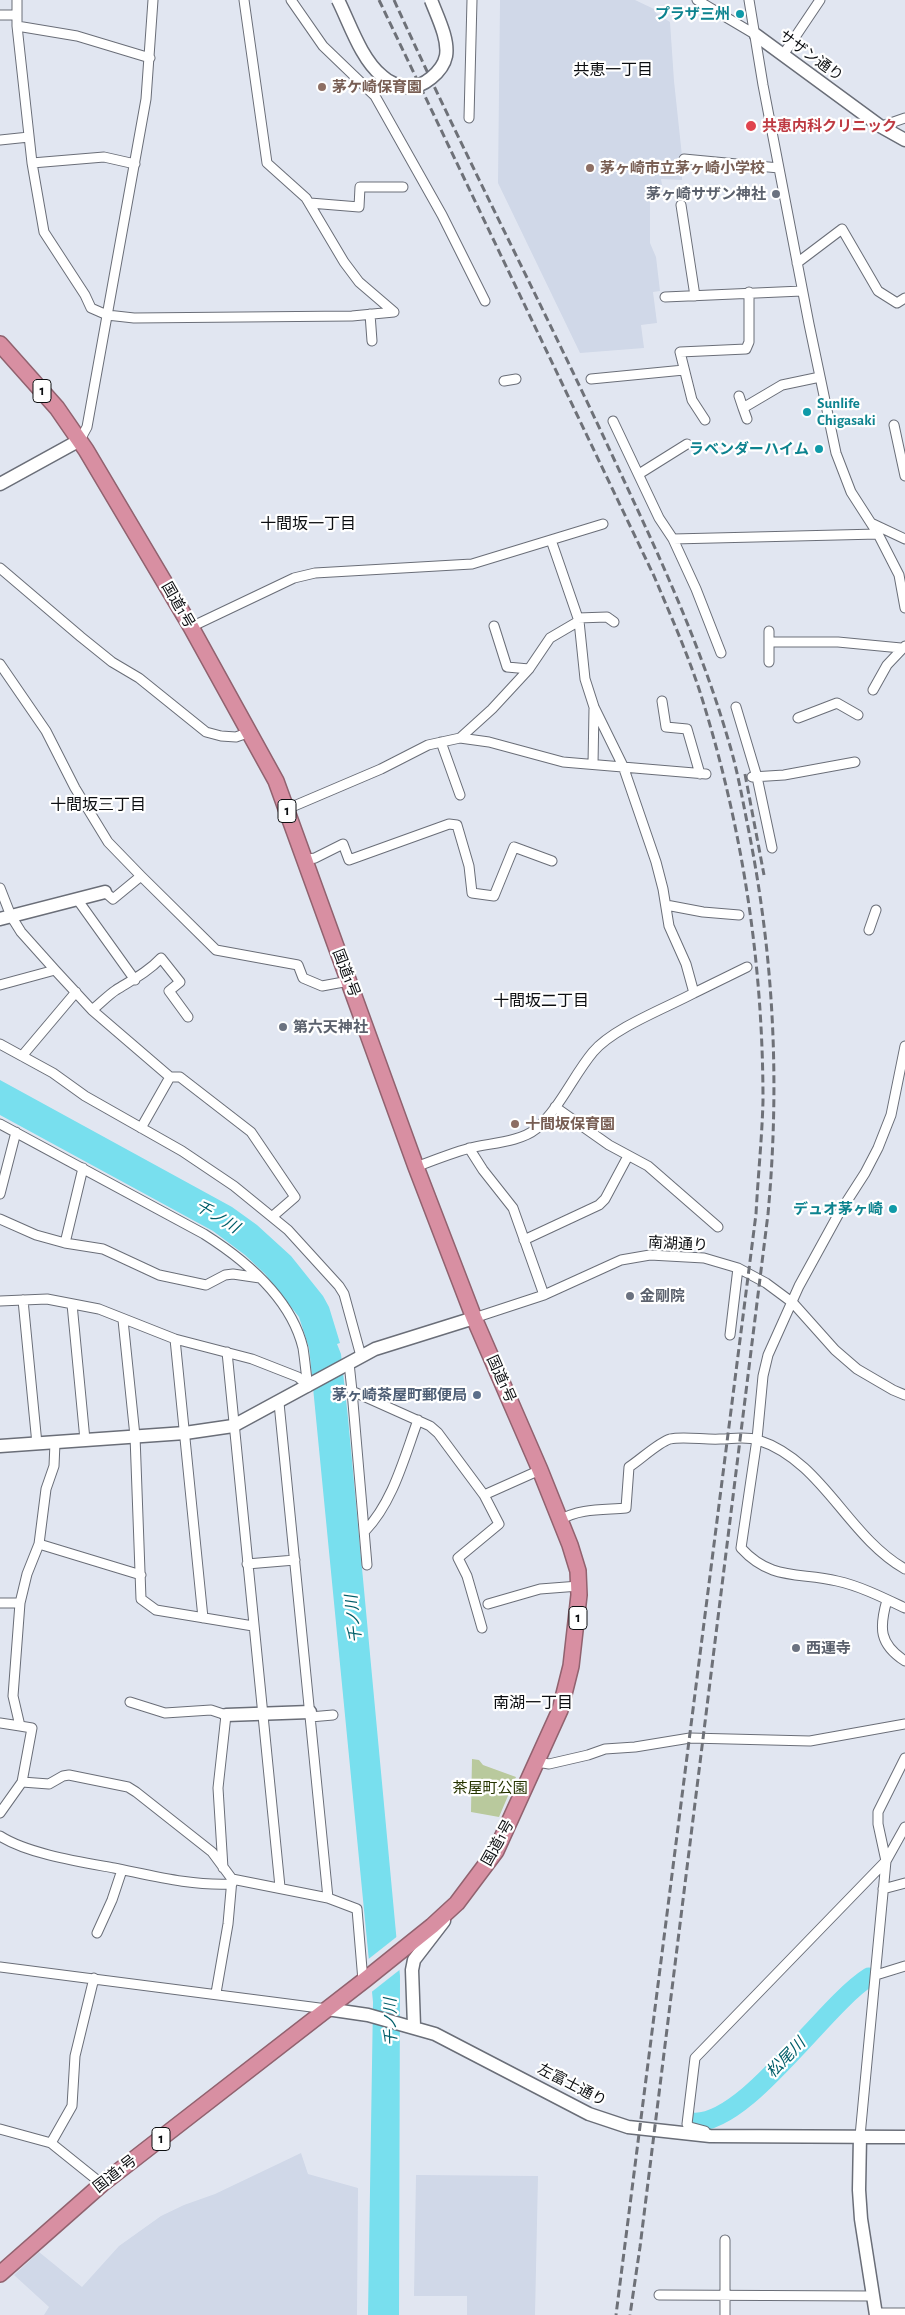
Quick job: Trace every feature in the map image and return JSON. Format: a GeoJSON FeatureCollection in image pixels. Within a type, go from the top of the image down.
{"type":"FeatureCollection","features":[{"type":"Feature","properties":{"kind":"highway","name":"国道1号"},"geometry":{"type":"LineString","coordinates":[[0,344],[57,408],[80,440],[191,627],[276,781],[416,1167],[474,1318],[560,1520],[578,1572],[579,1586],[578,1619],[569,1678],[560,1710],[496,1852],[457,1903],[365,1980],[102,2184],[0,2274]]}},
{"type":"Feature","properties":{"kind":"street"},"geometry":{"type":"LineString","coordinates":[[16,0],[16,26],[32,164],[44,232],[92,308],[107,315],[134,318],[394,312],[359,282],[344,262],[310,204],[296,187],[267,163],[244,0]]}},
{"type":"Feature","properties":{"kind":"street"},"geometry":{"type":"LineString","coordinates":[[0,484],[80,440],[87,427],[146,99],[153,0]]}},
{"type":"Feature","properties":{"kind":"street"},"geometry":{"type":"LineString","coordinates":[[291,0],[323,46],[374,96],[442,215],[485,301]]}},
{"type":"Feature","properties":{"kind":"street"},"geometry":{"type":"LineString","coordinates":[[338,0],[373,67],[383,77],[406,88],[413,87],[430,78],[438,71],[446,54],[444,38],[431,0]]}},
{"type":"Feature","properties":{"kind":"street"},"geometry":{"type":"LineString","coordinates":[[469,118],[472,0]]}},
{"type":"Feature","properties":{"kind":"street","name":"サザン通り"},"geometry":{"type":"LineString","coordinates":[[697,0],[756,35],[882,126],[905,140]]}},
{"type":"Feature","properties":{"kind":"street"},"geometry":{"type":"LineString","coordinates":[[749,0],[802,291],[831,432],[850,492],[878,534],[899,575],[904,590],[905,608]]}},
{"type":"Feature","properties":{"kind":"street"},"geometry":{"type":"LineString","coordinates":[[783,55],[820,0]]}},
{"type":"Feature","properties":{"kind":"street"},"geometry":{"type":"LineString","coordinates":[[0,15],[17,15]]}},
{"type":"Feature","properties":{"kind":"street"},"geometry":{"type":"LineString","coordinates":[[16,26],[77,36],[150,58]]}},
{"type":"Feature","properties":{"kind":"street"},"geometry":{"type":"LineString","coordinates":[[882,126],[905,118]]}},
{"type":"Feature","properties":{"kind":"street"},"geometry":{"type":"LineString","coordinates":[[0,140],[29,137]]}},
{"type":"Feature","properties":{"kind":"street"},"geometry":{"type":"LineString","coordinates":[[32,164],[104,157],[134,164]]}},
{"type":"Feature","properties":{"kind":"street"},"geometry":{"type":"LineString","coordinates":[[684,159],[779,168]]}},
{"type":"Feature","properties":{"kind":"street"},"geometry":{"type":"LineString","coordinates":[[310,204],[359,207],[360,187],[403,187]]}},
{"type":"Feature","properties":{"kind":"street"},"geometry":{"type":"LineString","coordinates":[[681,205],[695,296]]}},
{"type":"Feature","properties":{"kind":"street"},"geometry":{"type":"LineString","coordinates":[[797,263],[842,229],[878,291],[897,303],[905,298]]}},
{"type":"Feature","properties":{"kind":"street"},"geometry":{"type":"LineString","coordinates":[[665,297],[802,291]]}},
{"type":"Feature","properties":{"kind":"street"},"geometry":{"type":"LineString","coordinates":[[705,420],[692,400],[680,352],[746,349],[749,342],[749,292]]}},
{"type":"Feature","properties":{"kind":"street"},"geometry":{"type":"LineString","coordinates":[[370,314],[372,341]]}},
{"type":"Feature","properties":{"kind":"street"},"geometry":{"type":"LineString","coordinates":[[590,379],[684,370]]}},
{"type":"Feature","properties":{"kind":"street"},"geometry":{"type":"LineString","coordinates":[[743,408],[782,385],[820,377]]}},
{"type":"Feature","properties":{"kind":"street"},"geometry":{"type":"LineString","coordinates":[[504,381],[516,379]]}},
{"type":"Feature","properties":{"kind":"street"},"geometry":{"type":"LineString","coordinates":[[739,396],[747,419]]}},
{"type":"Feature","properties":{"kind":"street"},"geometry":{"type":"LineString","coordinates":[[613,421],[659,518],[673,539],[696,589],[721,653]]}},
{"type":"Feature","properties":{"kind":"street"},"geometry":{"type":"LineString","coordinates":[[894,425],[905,476]]}},
{"type":"Feature","properties":{"kind":"street"},"geometry":{"type":"LineString","coordinates":[[639,474],[687,444]]}},
{"type":"Feature","properties":{"kind":"street"},"geometry":{"type":"LineString","coordinates":[[870,523],[905,539]]}},
{"type":"Feature","properties":{"kind":"street"},"geometry":{"type":"LineString","coordinates":[[191,627],[294,578],[314,573],[472,564],[603,524]]}},
{"type":"Feature","properties":{"kind":"street"},"geometry":{"type":"LineString","coordinates":[[673,539],[878,534]]}},
{"type":"Feature","properties":{"kind":"street"},"geometry":{"type":"LineString","coordinates":[[551,540],[579,620],[585,679],[594,707],[623,766],[656,862],[669,926],[686,964],[694,993]]}},
{"type":"Feature","properties":{"kind":"street"},"geometry":{"type":"LineString","coordinates":[[0,568],[112,662],[139,678],[206,732],[236,737],[250,732]]}},
{"type":"Feature","properties":{"kind":"street"},"geometry":{"type":"LineString","coordinates":[[460,738],[529,670],[550,638],[579,620],[607,617],[614,622]]}},
{"type":"Feature","properties":{"kind":"street"},"geometry":{"type":"LineString","coordinates":[[494,626],[508,667],[529,670]]}},
{"type":"Feature","properties":{"kind":"street"},"geometry":{"type":"LineString","coordinates":[[769,630],[769,662]]}},
{"type":"Feature","properties":{"kind":"street"},"geometry":{"type":"LineString","coordinates":[[769,642],[838,642],[903,647]]}},
{"type":"Feature","properties":{"kind":"street"},"geometry":{"type":"LineString","coordinates":[[873,690],[887,665],[903,647]]}},
{"type":"Feature","properties":{"kind":"street"},"geometry":{"type":"LineString","coordinates":[[0,664],[46,731],[75,788],[108,842],[216,950],[298,964],[303,978],[322,986],[348,981]]}},
{"type":"Feature","properties":{"kind":"street"},"geometry":{"type":"LineString","coordinates":[[287,809],[381,769],[428,745],[460,738],[489,742],[563,762],[703,774],[687,729],[666,727],[664,724],[662,701]]}},
{"type":"Feature","properties":{"kind":"street"},"geometry":{"type":"LineString","coordinates":[[798,718],[838,703],[858,715]]}},
{"type":"Feature","properties":{"kind":"street"},"geometry":{"type":"LineString","coordinates":[[593,764],[594,707]]}},
{"type":"Feature","properties":{"kind":"street"},"geometry":{"type":"LineString","coordinates":[[736,707],[772,848]]}},
{"type":"Feature","properties":{"kind":"street"},"geometry":{"type":"LineString","coordinates":[[809,714],[813,724]]}},
{"type":"Feature","properties":{"kind":"street"},"geometry":{"type":"LineString","coordinates":[[440,742],[460,795]]}},
{"type":"Feature","properties":{"kind":"street"},"geometry":{"type":"LineString","coordinates":[[755,777],[809,772],[855,762]]}},
{"type":"Feature","properties":{"kind":"street"},"geometry":{"type":"LineString","coordinates":[[304,860],[315,858],[343,844],[350,860],[449,824],[457,825],[469,866],[472,893],[494,896],[514,847],[552,861]]}},
{"type":"Feature","properties":{"kind":"street"},"geometry":{"type":"LineString","coordinates":[[6,918],[105,892],[110,899],[113,899],[141,876]]}},
{"type":"Feature","properties":{"kind":"street"},"geometry":{"type":"LineString","coordinates":[[0,888],[6,918],[92,1010],[170,1077],[180,1077],[251,1132],[296,1197],[273,1216]]}},
{"type":"Feature","properties":{"kind":"street"},"geometry":{"type":"LineString","coordinates":[[77,900],[135,980]]}},
{"type":"Feature","properties":{"kind":"street"},"geometry":{"type":"LineString","coordinates":[[666,906],[739,915]]}},
{"type":"Feature","properties":{"kind":"street"},"geometry":{"type":"LineString","coordinates":[[869,930],[876,910]]}},
{"type":"Feature","properties":{"kind":"street"},"geometry":{"type":"LineString","coordinates":[[92,1010],[116,990],[135,980],[161,958],[180,982],[169,991],[188,1017]]}},
{"type":"Feature","properties":{"kind":"street"},"geometry":{"type":"LineString","coordinates":[[416,1167],[469,1148],[527,1134],[536,1129],[555,1107],[593,1052],[604,1042],[626,1027],[747,967]]}},
{"type":"Feature","properties":{"kind":"street"},"geometry":{"type":"LineString","coordinates":[[0,985],[55,970]]}},
{"type":"Feature","properties":{"kind":"street"},"geometry":{"type":"LineString","coordinates":[[22,1056],[76,992]]}},
{"type":"Feature","properties":{"kind":"street"},"geometry":{"type":"LineString","coordinates":[[0,1044],[53,1073],[85,1096],[182,1151],[273,1216],[339,1286],[344,1294],[361,1356]]}},
{"type":"Feature","properties":{"kind":"street"},"geometry":{"type":"LineString","coordinates":[[905,1046],[891,1115],[878,1148],[799,1286],[768,1355],[762,1376],[756,1439],[740,1548],[775,1572],[837,1581],[864,1590],[905,1608]]}},
{"type":"Feature","properties":{"kind":"street"},"geometry":{"type":"LineString","coordinates":[[141,1128],[170,1077]]}},
{"type":"Feature","properties":{"kind":"street"},"geometry":{"type":"LineString","coordinates":[[555,1107],[628,1156],[648,1166],[718,1227]]}},
{"type":"Feature","properties":{"kind":"street"},"geometry":{"type":"LineString","coordinates":[[0,1124],[204,1234],[228,1249],[260,1278],[274,1294],[291,1319],[302,1347],[308,1387]]}},
{"type":"Feature","properties":{"kind":"street"},"geometry":{"type":"LineString","coordinates":[[0,1194],[2,1175],[16,1132]]}},
{"type":"Feature","properties":{"kind":"street"},"geometry":{"type":"LineString","coordinates":[[469,1148],[483,1170],[513,1208],[544,1295]]}},
{"type":"Feature","properties":{"kind":"street"},"geometry":{"type":"LineString","coordinates":[[524,1240],[599,1205],[605,1199],[628,1156]]}},
{"type":"Feature","properties":{"kind":"street"},"geometry":{"type":"LineString","coordinates":[[65,1243],[82,1168]]}},
{"type":"Feature","properties":{"kind":"street"},"geometry":{"type":"LineString","coordinates":[[0,1219],[25,1232],[65,1243],[102,1249],[159,1275],[206,1285],[225,1275],[233,1274],[260,1278]]}},
{"type":"Feature","properties":{"kind":"street","name":"南湖通り"},"geometry":{"type":"LineString","coordinates":[[474,1318],[544,1295],[621,1260],[635,1257],[697,1257],[738,1268],[766,1283],[793,1303],[835,1350],[857,1369],[905,1395]]}},
{"type":"Feature","properties":{"kind":"street"},"geometry":{"type":"LineString","coordinates":[[730,1335],[738,1268]]}},
{"type":"Feature","properties":{"kind":"street"},"geometry":{"type":"LineString","coordinates":[[0,1301],[47,1299],[99,1308],[123,1320],[175,1339],[227,1352],[298,1378],[308,1387]]}},
{"type":"Feature","properties":{"kind":"street"},"geometry":{"type":"LineString","coordinates":[[23,1300],[37,1444]]}},
{"type":"Feature","properties":{"kind":"street"},"geometry":{"type":"LineString","coordinates":[[72,1304],[85,1440]]}},
{"type":"Feature","properties":{"kind":"street"},"geometry":{"type":"LineString","coordinates":[[0,1446],[185,1433],[233,1426],[279,1403],[361,1356],[389,1343],[474,1318]]}},
{"type":"Feature","properties":{"kind":"street"},"geometry":{"type":"LineString","coordinates":[[123,1320],[135,1436],[141,1599],[156,1610],[253,1626]]}},
{"type":"Feature","properties":{"kind":"street"},"geometry":{"type":"LineString","coordinates":[[175,1339],[203,1618]]}},
{"type":"Feature","properties":{"kind":"street"},"geometry":{"type":"LineString","coordinates":[[227,1352],[280,1887]]}},
{"type":"Feature","properties":{"kind":"street"},"geometry":{"type":"LineString","coordinates":[[348,1363],[367,1564]]}},
{"type":"Feature","properties":{"kind":"street"},"geometry":{"type":"LineString","coordinates":[[352,1391],[418,1420],[438,1433],[484,1495],[499,1524],[458,1558],[467,1576],[482,1628]]}},
{"type":"Feature","properties":{"kind":"street"},"geometry":{"type":"LineString","coordinates":[[279,1403],[328,1898]]}},
{"type":"Feature","properties":{"kind":"street"},"geometry":{"type":"LineString","coordinates":[[365,1531],[375,1521],[396,1479],[418,1420]]}},
{"type":"Feature","properties":{"kind":"street"},"geometry":{"type":"LineString","coordinates":[[560,1520],[589,1511],[626,1508],[629,1467],[671,1439],[756,1439],[775,1447],[800,1464],[834,1500],[866,1539],[905,1569]]}},
{"type":"Feature","properties":{"kind":"street"},"geometry":{"type":"LineString","coordinates":[[20,1726],[13,1696],[20,1603],[27,1574],[39,1544],[46,1489],[54,1466],[55,1443]]}},
{"type":"Feature","properties":{"kind":"street"},"geometry":{"type":"LineString","coordinates":[[484,1495],[540,1470]]}},
{"type":"Feature","properties":{"kind":"street"},"geometry":{"type":"LineString","coordinates":[[39,1544],[141,1575]]}},
{"type":"Feature","properties":{"kind":"street"},"geometry":{"type":"LineString","coordinates":[[247,1564],[296,1560]]}},
{"type":"Feature","properties":{"kind":"street"},"geometry":{"type":"LineString","coordinates":[[488,1604],[540,1589],[579,1586]]}},
{"type":"Feature","properties":{"kind":"street"},"geometry":{"type":"LineString","coordinates":[[887,1600],[882,1630],[885,1642],[895,1655],[905,1661]]}},
{"type":"Feature","properties":{"kind":"street"},"geometry":{"type":"LineString","coordinates":[[0,1604],[20,1603]]}},
{"type":"Feature","properties":{"kind":"street"},"geometry":{"type":"LineString","coordinates":[[130,1702],[166,1713],[211,1710],[226,1715],[333,1715]]}},
{"type":"Feature","properties":{"kind":"street"},"geometry":{"type":"LineString","coordinates":[[223,1869],[218,1788],[219,1762],[226,1715]]}},
{"type":"Feature","properties":{"kind":"street"},"geometry":{"type":"LineString","coordinates":[[0,1723],[32,1728],[22,1782],[0,1812]]}},
{"type":"Feature","properties":{"kind":"street"},"geometry":{"type":"LineString","coordinates":[[537,1762],[548,1764],[605,1749],[635,1747],[690,1738],[810,1741],[905,1724]]}},
{"type":"Feature","properties":{"kind":"street"},"geometry":{"type":"LineString","coordinates":[[905,1758],[878,1812],[886,1861],[858,2163],[861,2219],[876,2314],[905,2313]]}},
{"type":"Feature","properties":{"kind":"street"},"geometry":{"type":"LineString","coordinates":[[22,1782],[49,1784],[63,1776],[69,1776],[128,1787],[212,1852],[232,1881],[228,1924],[216,1993]]}},
{"type":"Feature","properties":{"kind":"street"},"geometry":{"type":"LineString","coordinates":[[710,2136],[706,2131],[687,2124],[696,2058],[886,1861],[905,1826]]}},
{"type":"Feature","properties":{"kind":"street"},"geometry":{"type":"LineString","coordinates":[[0,1836],[42,1852],[154,1877],[208,1885],[232,1881],[280,1887],[328,1898],[358,1909],[365,1980]]}},
{"type":"Feature","properties":{"kind":"street"},"geometry":{"type":"LineString","coordinates":[[97,1933],[112,1900],[122,1870]]}},
{"type":"Feature","properties":{"kind":"street"},"geometry":{"type":"LineString","coordinates":[[883,1889],[905,1882]]}},
{"type":"Feature","properties":{"kind":"street"},"geometry":{"type":"LineString","coordinates":[[412,2026],[412,1970],[414,1960],[457,1903]]}},
{"type":"Feature","properties":{"kind":"street"},"geometry":{"type":"LineString","coordinates":[[876,1975],[905,1966]]}},
{"type":"Feature","properties":{"kind":"street"},"geometry":{"type":"LineString","coordinates":[[0,1967],[216,1993],[328,2009]]}},
{"type":"Feature","properties":{"kind":"street"},"geometry":{"type":"LineString","coordinates":[[51,2143],[72,2106],[75,2056],[94,1978]]}},
{"type":"Feature","properties":{"kind":"street","name":"左富士通り"},"geometry":{"type":"LineString","coordinates":[[328,2009],[412,2026],[444,2038],[589,2114],[608,2122],[628,2127],[710,2136],[905,2137]]}},
{"type":"Feature","properties":{"kind":"street"},"geometry":{"type":"LineString","coordinates":[[0,2129],[51,2143],[102,2184]]}},
{"type":"Feature","properties":{"kind":"street"},"geometry":{"type":"LineString","coordinates":[[724,2240],[725,2315]]}},
{"type":"Feature","properties":{"kind":"street"},"geometry":{"type":"LineString","coordinates":[[659,2295],[873,2296]]}},
{"type":"Feature","properties":{"kind":"shaded area","name":"茅ヶ崎市立茅ヶ崎小学校"},"geometry":{"type":"Polygon","coordinates":[[[500,0],[635,0],[654,9],[656,13],[670,22],[682,156],[682,180],[661,179],[664,196],[661,198],[650,194],[650,243],[656,257],[660,291],[653,292],[657,323],[641,325],[644,348],[580,353],[498,183],[500,0]]]}},
{"type":"Feature","properties":{"kind":"shaded area"},"geometry":{"type":"Polygon","coordinates":[[[301,2153],[308,2174],[358,2188],[357,2315],[44,2315],[49,2307],[14,2275],[39,2252],[82,2287],[119,2246],[161,2216],[184,2205],[215,2194],[301,2153]]]}},
{"type":"Feature","properties":{"kind":"shaded area"},"geometry":{"type":"Polygon","coordinates":[[[416,2175],[538,2176],[535,2315],[467,2315],[467,2296],[414,2296],[416,2175]]]}},
{"type":"Feature","properties":{"kind":"green space","name":"茶屋町公園"},"geometry":{"type":"Polygon","coordinates":[[[472,1759],[479,1760],[483,1765],[516,1777],[499,1817],[471,1812],[472,1759]]]}},
{"type":"Feature","properties":{"kind":"water","name":"千ノ川"},"geometry":{"type":"Polygon","coordinates":[[[0,1080],[232,1207],[257,1225],[291,1256],[323,1296],[329,1307],[340,1343],[337,1344],[341,1354],[348,1418],[400,1976],[399,2315],[368,2315],[373,2002],[309,1348],[299,1317],[265,1274],[245,1255],[213,1231],[0,1115],[0,1080]]]}},
{"type":"Feature","properties":{"kind":"pier"},"geometry":{"type":"Polygon","coordinates":[[[399,1935],[402,1968],[369,1994],[366,1961],[399,1935]]]}},
{"type":"Feature","properties":{"kind":"waterway","name":"松尾川"},"geometry":{"type":"LineString","coordinates":[[692,2122],[713,2118],[736,2106],[759,2086],[850,1992],[869,1977]]}},
{"type":"Feature","properties":{"kind":"railway"},"geometry":{"type":"LineString","coordinates":[[379,0],[654,576],[684,648],[700,692],[728,792],[747,894],[754,945],[759,997],[763,1101],[756,1214],[616,2315]]}},
{"type":"Feature","properties":{"kind":"railway"},"geometry":{"type":"LineString","coordinates":[[394,0],[613,457],[661,561],[704,666],[737,772],[757,876],[769,972],[774,1068],[774,1117],[768,1214],[630,2315]]}},
{"type":"Feature","properties":{"kind":"railway"},"geometry":{"type":"LineString","coordinates":[[745,774],[764,875]]}},
{"type":"Feature","properties":{"kind":"place","name":"プラザ三州"},"geometry":{"type":"Point","coordinates":[740,14]}},
{"type":"Feature","properties":{"kind":"place","name":"茅ケ崎保育園"},"geometry":{"type":"Point","coordinates":[322,87]}},
{"type":"Feature","properties":{"kind":"place","name":"共恵内科クリニック"},"geometry":{"type":"Point","coordinates":[751,126]}},
{"type":"Feature","properties":{"kind":"place","name":"茅ヶ崎市立茅ヶ崎小学校"},"geometry":{"type":"Point","coordinates":[590,168]}},
{"type":"Feature","properties":{"kind":"place","name":"茅ヶ崎サザン神社"},"geometry":{"type":"Point","coordinates":[776,194]}},
{"type":"Feature","properties":{"kind":"place","name":"Sunlife Chigasaki"},"geometry":{"type":"Point","coordinates":[807,412]}},
{"type":"Feature","properties":{"kind":"place","name":"ラベンダーハイム"},"geometry":{"type":"Point","coordinates":[819,449]}},
{"type":"Feature","properties":{"kind":"place","name":"第六天神社"},"geometry":{"type":"Point","coordinates":[283,1027]}},
{"type":"Feature","properties":{"kind":"place","name":"十間坂保育園"},"geometry":{"type":"Point","coordinates":[515,1124]}},
{"type":"Feature","properties":{"kind":"place","name":"デュオ茅ヶ崎"},"geometry":{"type":"Point","coordinates":[893,1209]}},
{"type":"Feature","properties":{"kind":"place","name":"金剛院"},"geometry":{"type":"Point","coordinates":[630,1296]}},
{"type":"Feature","properties":{"kind":"place","name":"茅ヶ崎茶屋町郵便局"},"geometry":{"type":"Point","coordinates":[477,1395]}},
{"type":"Feature","properties":{"kind":"place","name":"西運寺"},"geometry":{"type":"Point","coordinates":[796,1648]}},
{"type":"Feature","properties":{"kind":"district","name":"共恵一丁目"},"geometry":{"type":"Point","coordinates":[613,70]}},
{"type":"Feature","properties":{"kind":"district","name":"十間坂一丁目"},"geometry":{"type":"Point","coordinates":[308,524]}},
{"type":"Feature","properties":{"kind":"district","name":"十間坂三丁目"},"geometry":{"type":"Point","coordinates":[98,805]}},
{"type":"Feature","properties":{"kind":"district","name":"十間坂二丁目"},"geometry":{"type":"Point","coordinates":[541,1001]}},
{"type":"Feature","properties":{"kind":"district","name":"南湖一丁目"},"geometry":{"type":"Point","coordinates":[533,1703]}}]}
